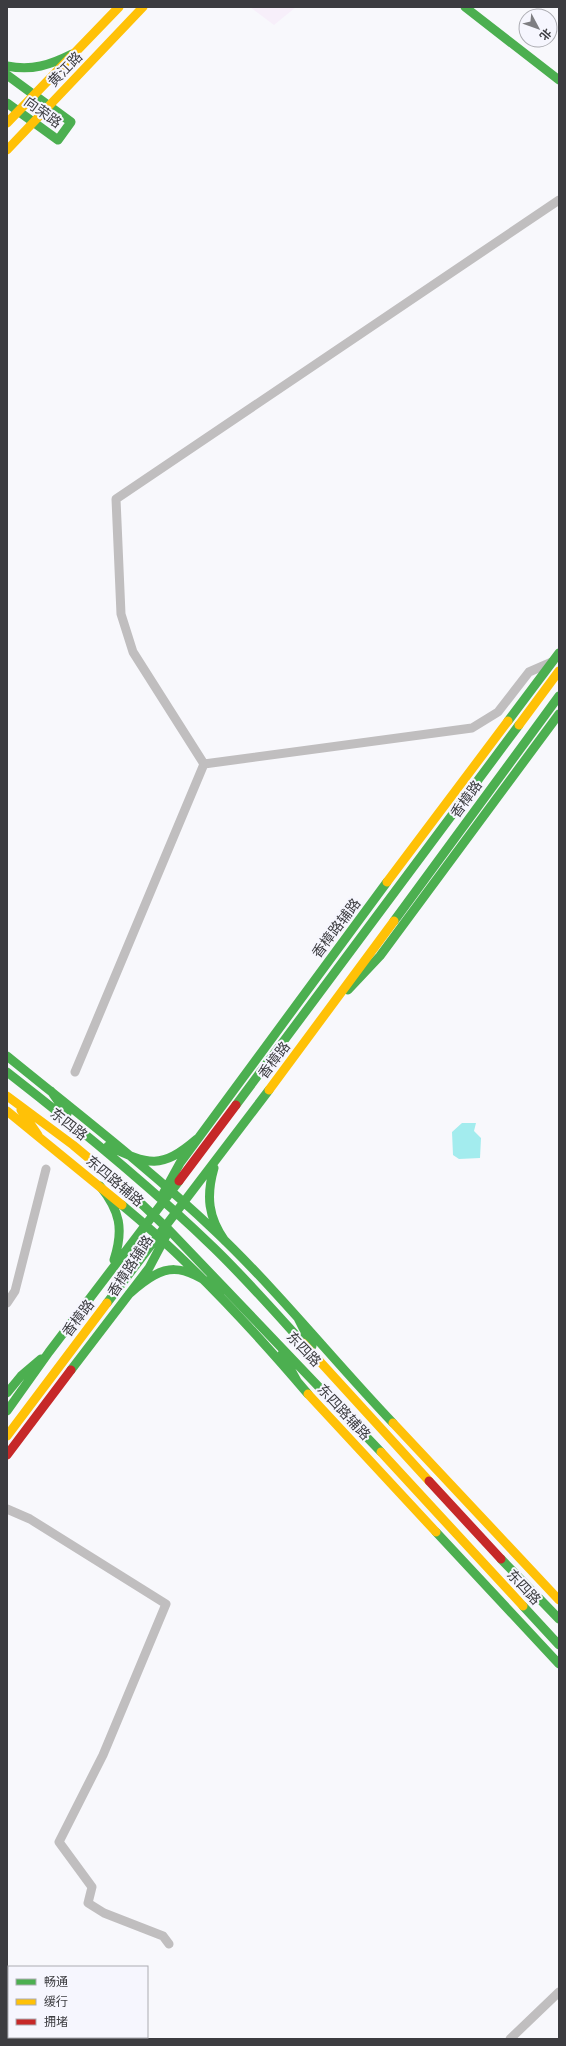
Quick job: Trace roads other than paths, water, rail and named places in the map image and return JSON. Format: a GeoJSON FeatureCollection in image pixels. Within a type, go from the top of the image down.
{"type":"FeatureCollection","features":[{"type":"Feature","properties":{"kind":"main road","name":"黄江路"},"geometry":{"type":"LineString","coordinates":[[7,123],[119,7]]}},
{"type":"Feature","properties":{"kind":"main road","name":"黄江路"},"geometry":{"type":"LineString","coordinates":[[7,150],[143,7]]}},
{"type":"Feature","properties":{"kind":"main road"},"geometry":{"type":"LineString","coordinates":[[466,7],[559,80]]}},
{"type":"Feature","properties":{"kind":"main road"},"geometry":{"type":"LineString","coordinates":[[473,7],[559,74]]}},
{"type":"Feature","properties":{"kind":"main road"},"geometry":{"type":"LineString","coordinates":[[7,66],[32,70],[75,53],[75,62],[80,66],[87,66]]}},
{"type":"Feature","properties":{"kind":"main road","name":"向荣路"},"geometry":{"type":"LineString","coordinates":[[7,75],[71,122],[58,140],[7,103]]}},
{"type":"Feature","properties":{"kind":"main road","name":"香樟路辅路"},"geometry":{"type":"LineString","coordinates":[[169,1190],[180,1163],[197,1139],[438,812],[559,653]]}},
{"type":"Feature","properties":{"kind":"main road","name":"香樟路"},"geometry":{"type":"LineString","coordinates":[[7,1411],[49,1352],[146,1225],[169,1190],[559,671]]}},
{"type":"Feature","properties":{"kind":"main road","name":"香樟路"},"geometry":{"type":"LineString","coordinates":[[184,1203],[334,1003],[559,696]]}},
{"type":"Feature","properties":{"kind":"main road"},"geometry":{"type":"LineString","coordinates":[[334,1003],[380,956],[558,716]]}},
{"type":"Feature","properties":{"kind":"main road","name":"东四路辅路"},"geometry":{"type":"LineString","coordinates":[[7,1056],[131,1157],[225,1241],[298,1318],[354,1382],[559,1600]]}},
{"type":"Feature","properties":{"kind":"main road","name":"东四路"},"geometry":{"type":"LineString","coordinates":[[7,1072],[91,1138],[177,1213],[243,1277],[511,1570],[559,1618]]}},
{"type":"Feature","properties":{"kind":"main road"},"geometry":{"type":"LineString","coordinates":[[51,1091],[74,1125]]}},
{"type":"Feature","properties":{"kind":"main road","name":"东四路"},"geometry":{"type":"LineString","coordinates":[[7,1096],[73,1145],[153,1214],[243,1305],[559,1645]]}},
{"type":"Feature","properties":{"kind":"main road"},"geometry":{"type":"LineString","coordinates":[[15,1102],[38,1135]]}},
{"type":"Feature","properties":{"kind":"main road","name":"东四路辅路"},"geometry":{"type":"LineString","coordinates":[[7,1111],[146,1225],[200,1277],[559,1664]]}},
{"type":"Feature","properties":{"kind":"main road"},"geometry":{"type":"LineString","coordinates":[[91,1138],[131,1157],[146,1162],[165,1161],[181,1153],[197,1139]]}},
{"type":"Feature","properties":{"kind":"main road"},"geometry":{"type":"LineString","coordinates":[[220,1156],[209,1186],[208,1204],[212,1222],[225,1241]]}},
{"type":"Feature","properties":{"kind":"main road"},"geometry":{"type":"LineString","coordinates":[[100,1186],[115,1206],[121,1234],[117,1252],[106,1277]]}},
{"type":"Feature","properties":{"kind":"main road","name":"香樟路辅路"},"geometry":{"type":"LineString","coordinates":[[167,1228],[184,1203]]}},
{"type":"Feature","properties":{"kind":"main road","name":"香樟路"},"geometry":{"type":"LineString","coordinates":[[7,1436],[167,1228]]}},
{"type":"Feature","properties":{"kind":"main road","name":"香樟路辅路"},"geometry":{"type":"LineString","coordinates":[[7,1455],[149,1268],[160,1239]]}},
{"type":"Feature","properties":{"kind":"main road"},"geometry":{"type":"LineString","coordinates":[[129,1294],[149,1277],[168,1269],[185,1270],[200,1277],[243,1305]]}},
{"type":"Feature","properties":{"kind":"main road"},"geometry":{"type":"LineString","coordinates":[[298,1318],[321,1362]]}},
{"type":"Feature","properties":{"kind":"main road"},"geometry":{"type":"LineString","coordinates":[[274,1338],[297,1381]]}},
{"type":"Feature","properties":{"kind":"main road","name":"香樟路"},"geometry":{"type":"LineString","coordinates":[[7,1393],[21,1376],[49,1352]]}},
{"type":"Feature","properties":{"kind":"street"},"geometry":{"type":"LineString","coordinates":[[204,764],[133,652],[121,614],[116,499],[558,203]]}},
{"type":"Feature","properties":{"kind":"street"},"geometry":{"type":"LineString","coordinates":[[204,764],[472,728],[498,712],[529,672],[552,662]]}},
{"type":"Feature","properties":{"kind":"street"},"geometry":{"type":"LineString","coordinates":[[75,1072],[204,764]]}},
{"type":"Feature","properties":{"kind":"street"},"geometry":{"type":"LineString","coordinates":[[7,1303],[15,1291],[46,1169]]}},
{"type":"Feature","properties":{"kind":"street"},"geometry":{"type":"LineString","coordinates":[[7,1509],[30,1519],[166,1604],[103,1755],[59,1842],[92,1887],[88,1903],[104,1913],[163,1936],[169,1944]]}},
{"type":"Feature","properties":{"kind":"street"},"geometry":{"type":"LineString","coordinates":[[510,2039],[559,1992]]}},
{"type":"Feature","properties":{"kind":"water"},"geometry":{"type":"Polygon","coordinates":[[[462,1123],[476,1123],[474,1131],[481,1138],[480,1158],[459,1159],[453,1155],[452,1132],[462,1123]]]}}]}
